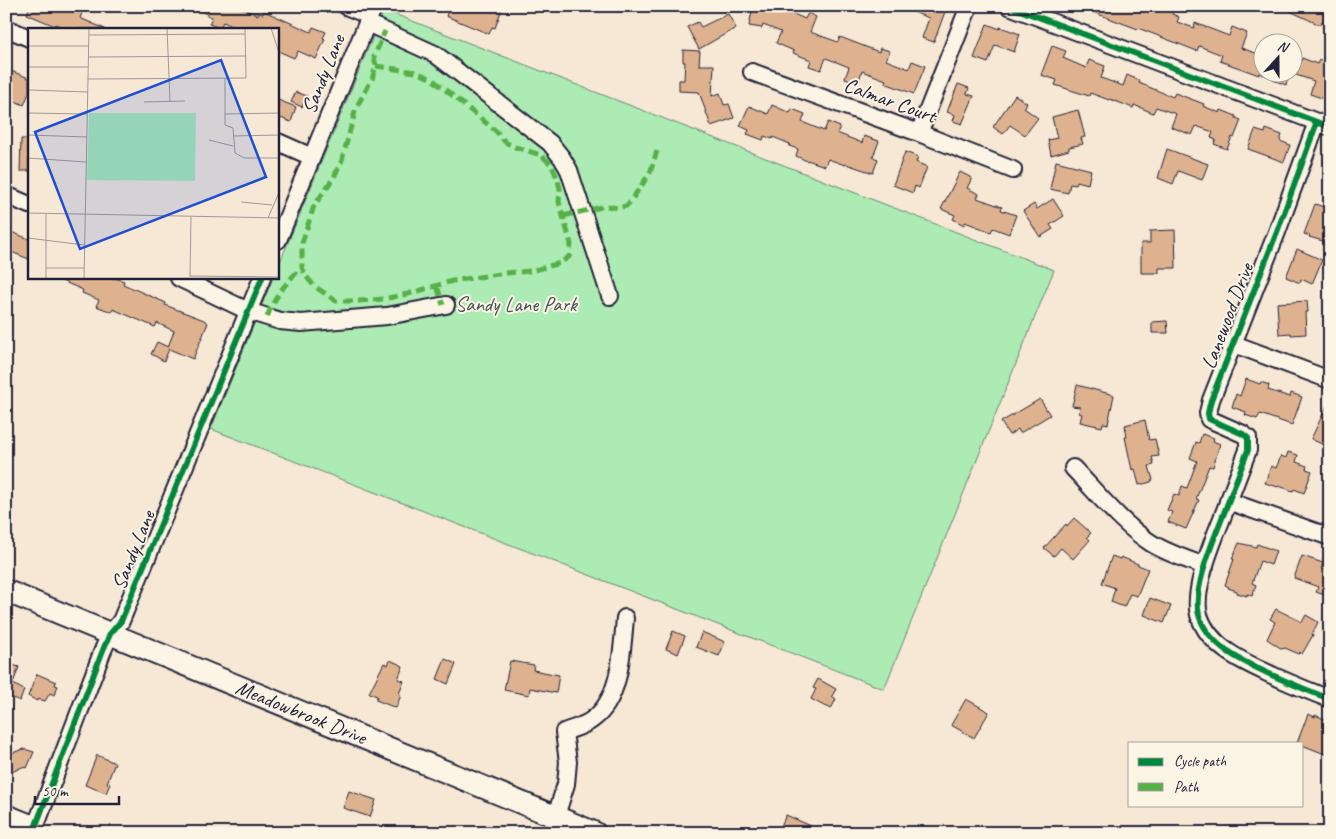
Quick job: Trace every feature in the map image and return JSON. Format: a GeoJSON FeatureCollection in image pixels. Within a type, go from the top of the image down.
{"type":"FeatureCollection","features":[{"type":"Feature","properties":{"kind":"main road","name":"Meadowbrook Drive"},"geometry":{"type":"LineString","coordinates":[[6,591],[595,833]]}},
{"type":"Feature","properties":{"kind":"street"},"geometry":{"type":"LineString","coordinates":[[346,6],[370,15],[435,54],[550,143],[569,170],[610,296]]}},
{"type":"Feature","properties":{"kind":"street"},"geometry":{"type":"LineString","coordinates":[[919,133],[969,6]]}},
{"type":"Feature","properties":{"kind":"street"},"geometry":{"type":"LineString","coordinates":[[1009,6],[1324,125]]}},
{"type":"Feature","properties":{"kind":"street","name":"Sandy Lane"},"geometry":{"type":"LineString","coordinates":[[279,238],[370,15]]}},
{"type":"Feature","properties":{"kind":"street"},"geometry":{"type":"LineString","coordinates":[[6,28],[28,38]]}},
{"type":"Feature","properties":{"kind":"street","name":"Calmar Court"},"geometry":{"type":"LineString","coordinates":[[752,72],[919,133],[1013,170]]}},
{"type":"Feature","properties":{"kind":"street","name":"Lanewood Drive"},"geometry":{"type":"LineString","coordinates":[[1228,501],[1248,450],[1248,438],[1244,434],[1209,419],[1208,413],[1211,400],[1277,232],[1324,125]]}},
{"type":"Feature","properties":{"kind":"street"},"geometry":{"type":"LineString","coordinates":[[279,142],[312,156]]}},
{"type":"Feature","properties":{"kind":"street"},"geometry":{"type":"LineString","coordinates":[[6,195],[28,204]]}},
{"type":"Feature","properties":{"kind":"street"},"geometry":{"type":"LineString","coordinates":[[181,279],[248,311],[280,321],[301,323],[387,316],[446,305]]}},
{"type":"Feature","properties":{"kind":"street","name":"Sandy Lane"},"geometry":{"type":"LineString","coordinates":[[34,829],[103,650],[110,634],[121,621],[262,279]]}},
{"type":"Feature","properties":{"kind":"street"},"geometry":{"type":"LineString","coordinates":[[1234,344],[1330,380]]}},
{"type":"Feature","properties":{"kind":"street"},"geometry":{"type":"LineString","coordinates":[[1073,468],[1125,522],[1152,544],[1205,566]]}},
{"type":"Feature","properties":{"kind":"street"},"geometry":{"type":"LineString","coordinates":[[1330,537],[1228,501],[1205,566],[1198,604],[1199,615],[1203,624],[1212,637],[1225,649],[1244,662],[1330,699]]}},
{"type":"Feature","properties":{"kind":"street"},"geometry":{"type":"LineString","coordinates":[[556,816],[566,784],[568,762],[564,732],[584,725],[594,719],[603,710],[611,696],[618,673],[625,618]]}},
{"type":"Feature","properties":{"kind":"street"},"geometry":{"type":"LineString","coordinates":[[6,813],[34,829]]}},
{"type":"Feature","properties":{"kind":"green space","name":"Sandy Lane Park"},"geometry":{"type":"Polygon","coordinates":[[[384,10],[1054,270],[884,689],[211,429],[273,279],[279,279],[279,265],[384,10]]]}},
{"type":"Feature","properties":{"kind":"building"},"geometry":{"type":"Polygon","coordinates":[[[30,6],[59,6],[69,11],[70,6],[85,6],[80,18],[103,28],[64,28],[27,14],[30,6]]]}},
{"type":"Feature","properties":{"kind":"building"},"geometry":{"type":"Polygon","coordinates":[[[190,6],[237,6],[258,15],[259,13],[263,14],[264,11],[311,32],[313,27],[326,32],[323,38],[325,39],[316,59],[298,51],[294,58],[279,51],[279,28],[238,28],[223,22],[220,28],[209,24],[212,17],[190,6]]]}},
{"type":"Feature","properties":{"kind":"building"},"geometry":{"type":"Polygon","coordinates":[[[450,6],[503,6],[495,28],[492,27],[489,34],[446,16],[450,6]]]}},
{"type":"Feature","properties":{"kind":"building"},"geometry":{"type":"Polygon","coordinates":[[[753,6],[783,6],[782,9],[805,19],[808,13],[816,17],[810,32],[838,42],[840,37],[879,52],[880,48],[890,51],[886,60],[909,69],[912,61],[925,66],[914,94],[885,83],[886,80],[862,71],[858,83],[845,78],[849,67],[826,58],[821,70],[809,66],[811,60],[793,53],[794,51],[776,43],[781,32],[763,25],[762,28],[749,26],[753,6]]]}},
{"type":"Feature","properties":{"kind":"building"},"geometry":{"type":"Polygon","coordinates":[[[900,6],[947,6],[934,42],[922,38],[929,18],[900,6]]]}},
{"type":"Feature","properties":{"kind":"building"},"geometry":{"type":"Polygon","coordinates":[[[1144,6],[1158,11],[1160,6],[1163,6],[1173,10],[1172,14],[1179,17],[1177,22],[1194,28],[1195,23],[1229,36],[1232,27],[1247,33],[1241,48],[1254,53],[1254,73],[1220,61],[1222,55],[1199,46],[1197,51],[1079,7],[1144,6]]]}},
{"type":"Feature","properties":{"kind":"building"},"geometry":{"type":"Polygon","coordinates":[[[1279,6],[1330,6],[1330,24],[1322,21],[1320,25],[1279,6]]]}},
{"type":"Feature","properties":{"kind":"building"},"geometry":{"type":"Polygon","coordinates":[[[728,14],[736,28],[699,49],[687,27],[698,22],[701,27],[728,14]]]}},
{"type":"Feature","properties":{"kind":"building"},"geometry":{"type":"Polygon","coordinates":[[[987,24],[1020,34],[1014,52],[995,45],[988,63],[974,58],[987,24]]]}},
{"type":"Feature","properties":{"kind":"building"},"geometry":{"type":"Polygon","coordinates":[[[1052,46],[1066,51],[1063,58],[1086,68],[1089,60],[1105,66],[1101,78],[1123,86],[1127,75],[1140,81],[1139,83],[1173,97],[1175,93],[1204,104],[1203,106],[1220,113],[1221,110],[1236,116],[1236,118],[1241,120],[1234,138],[1232,137],[1227,149],[1214,144],[1216,140],[1211,138],[1213,132],[1196,126],[1192,135],[1171,127],[1176,114],[1156,107],[1153,113],[1134,105],[1133,108],[1090,93],[1089,96],[1055,85],[1057,80],[1041,75],[1052,46]]]}},
{"type":"Feature","properties":{"kind":"building"},"geometry":{"type":"Polygon","coordinates":[[[683,50],[700,51],[699,65],[714,65],[712,96],[720,93],[724,105],[729,104],[734,118],[711,126],[699,92],[679,91],[679,80],[684,80],[685,62],[683,62],[683,50]]]}},
{"type":"Feature","properties":{"kind":"building"},"geometry":{"type":"Polygon","coordinates":[[[1304,59],[1317,64],[1319,60],[1330,64],[1330,101],[1310,94],[1314,81],[1304,78],[1304,59]]]}},
{"type":"Feature","properties":{"kind":"building"},"geometry":{"type":"Polygon","coordinates":[[[6,69],[28,78],[28,95],[24,105],[8,98],[12,89],[6,87],[6,69]]]}},
{"type":"Feature","properties":{"kind":"building"},"geometry":{"type":"Polygon","coordinates":[[[958,84],[969,88],[967,94],[974,96],[962,124],[953,121],[955,115],[947,112],[958,84]]]}},
{"type":"Feature","properties":{"kind":"building"},"geometry":{"type":"Polygon","coordinates":[[[296,92],[307,96],[302,107],[291,102],[296,92]]]}},
{"type":"Feature","properties":{"kind":"building"},"geometry":{"type":"Polygon","coordinates":[[[1015,95],[1027,103],[1024,108],[1038,118],[1025,135],[1010,125],[1003,134],[993,127],[1015,95]]]}},
{"type":"Feature","properties":{"kind":"building"},"geometry":{"type":"Polygon","coordinates":[[[279,100],[296,107],[291,122],[279,117],[279,100]]]}},
{"type":"Feature","properties":{"kind":"building"},"geometry":{"type":"Polygon","coordinates":[[[772,105],[790,113],[792,109],[805,114],[802,122],[824,131],[828,122],[840,127],[837,133],[862,143],[864,136],[879,141],[873,157],[878,159],[873,173],[828,159],[825,166],[807,161],[796,156],[798,149],[789,146],[790,144],[773,137],[772,139],[764,136],[763,140],[747,134],[749,130],[740,126],[749,106],[768,114],[772,105]]]}},
{"type":"Feature","properties":{"kind":"building"},"geometry":{"type":"Polygon","coordinates":[[[1078,110],[1085,137],[1081,138],[1083,144],[1069,147],[1069,150],[1051,155],[1048,140],[1057,138],[1052,117],[1078,110]]]}},
{"type":"Feature","properties":{"kind":"building"},"geometry":{"type":"Polygon","coordinates":[[[1266,129],[1282,135],[1280,141],[1290,145],[1284,162],[1248,149],[1255,130],[1265,133],[1266,129]]]}},
{"type":"Feature","properties":{"kind":"building"},"geometry":{"type":"Polygon","coordinates":[[[21,139],[28,139],[28,171],[20,171],[21,139]]]}},
{"type":"Feature","properties":{"kind":"building"},"geometry":{"type":"Polygon","coordinates":[[[1167,149],[1208,164],[1202,180],[1178,171],[1173,184],[1158,178],[1167,149]]]}},
{"type":"Feature","properties":{"kind":"building"},"geometry":{"type":"Polygon","coordinates":[[[905,152],[918,157],[916,162],[927,167],[919,188],[915,186],[913,193],[893,185],[905,152]]]}},
{"type":"Feature","properties":{"kind":"building"},"geometry":{"type":"Polygon","coordinates":[[[1056,161],[1091,170],[1088,184],[1077,181],[1076,185],[1070,184],[1068,193],[1050,189],[1056,161]]]}},
{"type":"Feature","properties":{"kind":"building"},"geometry":{"type":"Polygon","coordinates":[[[960,172],[972,178],[967,188],[979,194],[977,198],[1002,207],[1001,210],[1016,215],[1009,234],[993,228],[991,232],[965,222],[964,225],[953,219],[955,215],[941,209],[960,172]]]}},
{"type":"Feature","properties":{"kind":"building"},"geometry":{"type":"Polygon","coordinates":[[[1053,199],[1064,216],[1050,225],[1053,229],[1040,237],[1023,211],[1034,204],[1037,209],[1053,199]]]}},
{"type":"Feature","properties":{"kind":"building"},"geometry":{"type":"Polygon","coordinates":[[[1315,204],[1330,209],[1330,243],[1304,234],[1315,204]]]}},
{"type":"Feature","properties":{"kind":"building"},"geometry":{"type":"Polygon","coordinates":[[[1175,230],[1176,268],[1159,268],[1159,273],[1141,273],[1141,243],[1150,243],[1150,231],[1175,230]]]}},
{"type":"Feature","properties":{"kind":"building"},"geometry":{"type":"Polygon","coordinates":[[[9,231],[28,239],[28,259],[6,250],[6,238],[9,231]]]}},
{"type":"Feature","properties":{"kind":"building"},"geometry":{"type":"Polygon","coordinates":[[[1297,249],[1322,260],[1312,284],[1301,279],[1300,283],[1286,277],[1297,249]]]}},
{"type":"Feature","properties":{"kind":"building"},"geometry":{"type":"Polygon","coordinates":[[[57,279],[118,279],[124,281],[123,284],[166,303],[165,305],[204,320],[208,323],[193,359],[169,349],[164,361],[151,354],[157,342],[168,347],[174,331],[157,323],[155,327],[113,309],[112,312],[96,306],[99,300],[82,293],[83,290],[57,279]]]}},
{"type":"Feature","properties":{"kind":"building"},"geometry":{"type":"Polygon","coordinates":[[[1307,301],[1308,312],[1305,312],[1306,334],[1279,334],[1277,303],[1307,301]]]}},
{"type":"Feature","properties":{"kind":"building"},"geometry":{"type":"Polygon","coordinates":[[[1167,321],[1168,333],[1152,333],[1152,322],[1167,321]]]}},
{"type":"Feature","properties":{"kind":"building"},"geometry":{"type":"Polygon","coordinates":[[[1246,379],[1269,385],[1268,390],[1290,397],[1291,393],[1302,397],[1292,425],[1260,414],[1257,419],[1245,415],[1246,412],[1232,407],[1236,394],[1240,396],[1246,379]]]}},
{"type":"Feature","properties":{"kind":"building"},"geometry":{"type":"Polygon","coordinates":[[[1077,385],[1114,395],[1108,424],[1103,423],[1102,427],[1080,422],[1082,414],[1079,413],[1080,407],[1072,406],[1077,385]]]}},
{"type":"Feature","properties":{"kind":"building"},"geometry":{"type":"Polygon","coordinates":[[[1040,399],[1050,415],[1020,433],[1018,429],[1009,435],[1001,422],[1040,399]]]}},
{"type":"Feature","properties":{"kind":"building"},"geometry":{"type":"Polygon","coordinates":[[[1330,399],[1330,433],[1324,445],[1311,439],[1330,399]]]}},
{"type":"Feature","properties":{"kind":"building"},"geometry":{"type":"Polygon","coordinates":[[[1145,420],[1149,440],[1155,439],[1159,456],[1152,457],[1154,465],[1149,466],[1153,480],[1139,485],[1135,469],[1132,470],[1125,437],[1127,437],[1125,425],[1145,420]]]}},
{"type":"Feature","properties":{"kind":"building"},"geometry":{"type":"Polygon","coordinates":[[[1202,434],[1214,438],[1213,441],[1220,444],[1213,467],[1209,466],[1196,499],[1199,500],[1186,529],[1168,522],[1172,512],[1167,510],[1174,494],[1179,496],[1182,486],[1187,488],[1197,461],[1190,458],[1196,442],[1199,443],[1202,434]]]}},
{"type":"Feature","properties":{"kind":"building"},"geometry":{"type":"Polygon","coordinates":[[[1288,452],[1298,455],[1296,462],[1307,466],[1306,469],[1312,471],[1304,493],[1265,483],[1271,466],[1276,468],[1281,456],[1286,458],[1288,452]]]}},
{"type":"Feature","properties":{"kind":"building"},"geometry":{"type":"Polygon","coordinates":[[[1074,518],[1091,533],[1087,537],[1090,540],[1073,559],[1061,548],[1054,556],[1044,548],[1074,518]]]}},
{"type":"Feature","properties":{"kind":"building"},"geometry":{"type":"Polygon","coordinates":[[[1239,543],[1256,547],[1257,544],[1276,551],[1271,565],[1260,561],[1252,583],[1256,585],[1252,596],[1237,593],[1237,591],[1225,585],[1234,559],[1232,559],[1239,543]]]}},
{"type":"Feature","properties":{"kind":"building"},"geometry":{"type":"Polygon","coordinates":[[[1112,556],[1120,559],[1121,557],[1148,569],[1137,596],[1130,594],[1124,607],[1111,602],[1115,588],[1102,583],[1112,556]]]}},
{"type":"Feature","properties":{"kind":"building"},"geometry":{"type":"Polygon","coordinates":[[[1302,556],[1323,563],[1321,569],[1330,572],[1330,597],[1316,592],[1318,587],[1294,578],[1302,556]]]}},
{"type":"Feature","properties":{"kind":"building"},"geometry":{"type":"Polygon","coordinates":[[[1150,598],[1171,606],[1164,623],[1144,615],[1150,598]]]}},
{"type":"Feature","properties":{"kind":"building"},"geometry":{"type":"Polygon","coordinates":[[[1276,609],[1302,622],[1306,615],[1318,622],[1302,654],[1285,648],[1282,649],[1267,639],[1275,622],[1270,619],[1276,609]]]}},
{"type":"Feature","properties":{"kind":"building"},"geometry":{"type":"Polygon","coordinates":[[[673,631],[685,636],[678,654],[666,649],[673,631]]]}},
{"type":"Feature","properties":{"kind":"building"},"geometry":{"type":"Polygon","coordinates":[[[702,632],[725,642],[719,656],[696,647],[702,632]]]}},
{"type":"Feature","properties":{"kind":"building"},"geometry":{"type":"Polygon","coordinates":[[[445,659],[456,664],[448,684],[437,679],[445,659]]]}},
{"type":"Feature","properties":{"kind":"building"},"geometry":{"type":"Polygon","coordinates":[[[390,660],[403,666],[398,679],[404,681],[396,708],[376,700],[377,696],[369,693],[384,663],[388,665],[390,660]]]}},
{"type":"Feature","properties":{"kind":"building"},"geometry":{"type":"Polygon","coordinates":[[[510,661],[534,665],[533,670],[559,675],[556,693],[530,688],[529,695],[504,690],[510,661]]]}},
{"type":"Feature","properties":{"kind":"building"},"geometry":{"type":"Polygon","coordinates":[[[6,663],[19,667],[9,694],[13,684],[24,690],[20,701],[8,696],[6,697],[6,663]]]}},
{"type":"Feature","properties":{"kind":"building"},"geometry":{"type":"Polygon","coordinates":[[[37,674],[56,682],[55,685],[58,686],[54,695],[50,693],[45,701],[38,699],[37,701],[28,696],[37,674]]]}},
{"type":"Feature","properties":{"kind":"building"},"geometry":{"type":"Polygon","coordinates":[[[818,679],[836,689],[832,696],[836,699],[831,709],[811,699],[816,689],[813,688],[818,679]]]}},
{"type":"Feature","properties":{"kind":"building"},"geometry":{"type":"Polygon","coordinates":[[[966,699],[989,712],[974,738],[951,725],[966,699]]]}},
{"type":"Feature","properties":{"kind":"building"},"geometry":{"type":"Polygon","coordinates":[[[1308,714],[1315,717],[1315,715],[1330,723],[1330,756],[1304,746],[1304,742],[1297,742],[1308,714]]]}},
{"type":"Feature","properties":{"kind":"building"},"geometry":{"type":"Polygon","coordinates":[[[24,749],[34,752],[27,768],[22,767],[6,775],[6,755],[24,749]]]}},
{"type":"Feature","properties":{"kind":"building"},"geometry":{"type":"Polygon","coordinates":[[[97,755],[115,763],[107,783],[110,784],[106,793],[85,785],[97,755]]]}},
{"type":"Feature","properties":{"kind":"building"},"geometry":{"type":"Polygon","coordinates":[[[349,791],[376,800],[370,817],[343,808],[349,791]]]}},
{"type":"Feature","properties":{"kind":"building"},"geometry":{"type":"Polygon","coordinates":[[[786,815],[811,826],[808,833],[778,833],[786,815]]]}},
{"type":"Feature","properties":{"kind":"marked path"},"geometry":{"type":"LineString","coordinates":[[376,66],[416,72],[432,79],[496,131],[505,142],[541,155],[551,164],[560,188],[559,202],[571,244],[569,257],[560,263],[531,271],[452,281],[408,294],[360,301],[336,301],[314,286],[305,275],[302,267],[302,243],[314,206],[334,177],[342,160],[356,108],[372,79],[376,66],[374,57],[385,31]]}},
{"type":"Feature","properties":{"kind":"marked path"},"geometry":{"type":"LineString","coordinates":[[563,216],[606,206],[618,208],[626,206],[650,173],[657,151]]}},
{"type":"Feature","properties":{"kind":"marked path"},"geometry":{"type":"LineString","coordinates":[[267,317],[282,290],[302,267]]}},
{"type":"Feature","properties":{"kind":"marked path"},"geometry":{"type":"LineString","coordinates":[[437,286],[443,305]]}},
{"type":"Feature","properties":{"kind":"cycle path"},"geometry":{"type":"LineString","coordinates":[[1009,6],[1330,127]]}},
{"type":"Feature","properties":{"kind":"cycle path"},"geometry":{"type":"LineString","coordinates":[[1317,122],[1277,232],[1211,400],[1208,413],[1209,419],[1243,434],[1248,438],[1248,450],[1205,564],[1201,578],[1198,604],[1199,615],[1204,627],[1211,637],[1230,653],[1252,666],[1330,699]]}},
{"type":"Feature","properties":{"kind":"cycle path"},"geometry":{"type":"LineString","coordinates":[[33,833],[103,650],[110,634],[121,621],[262,279]]}}]}
